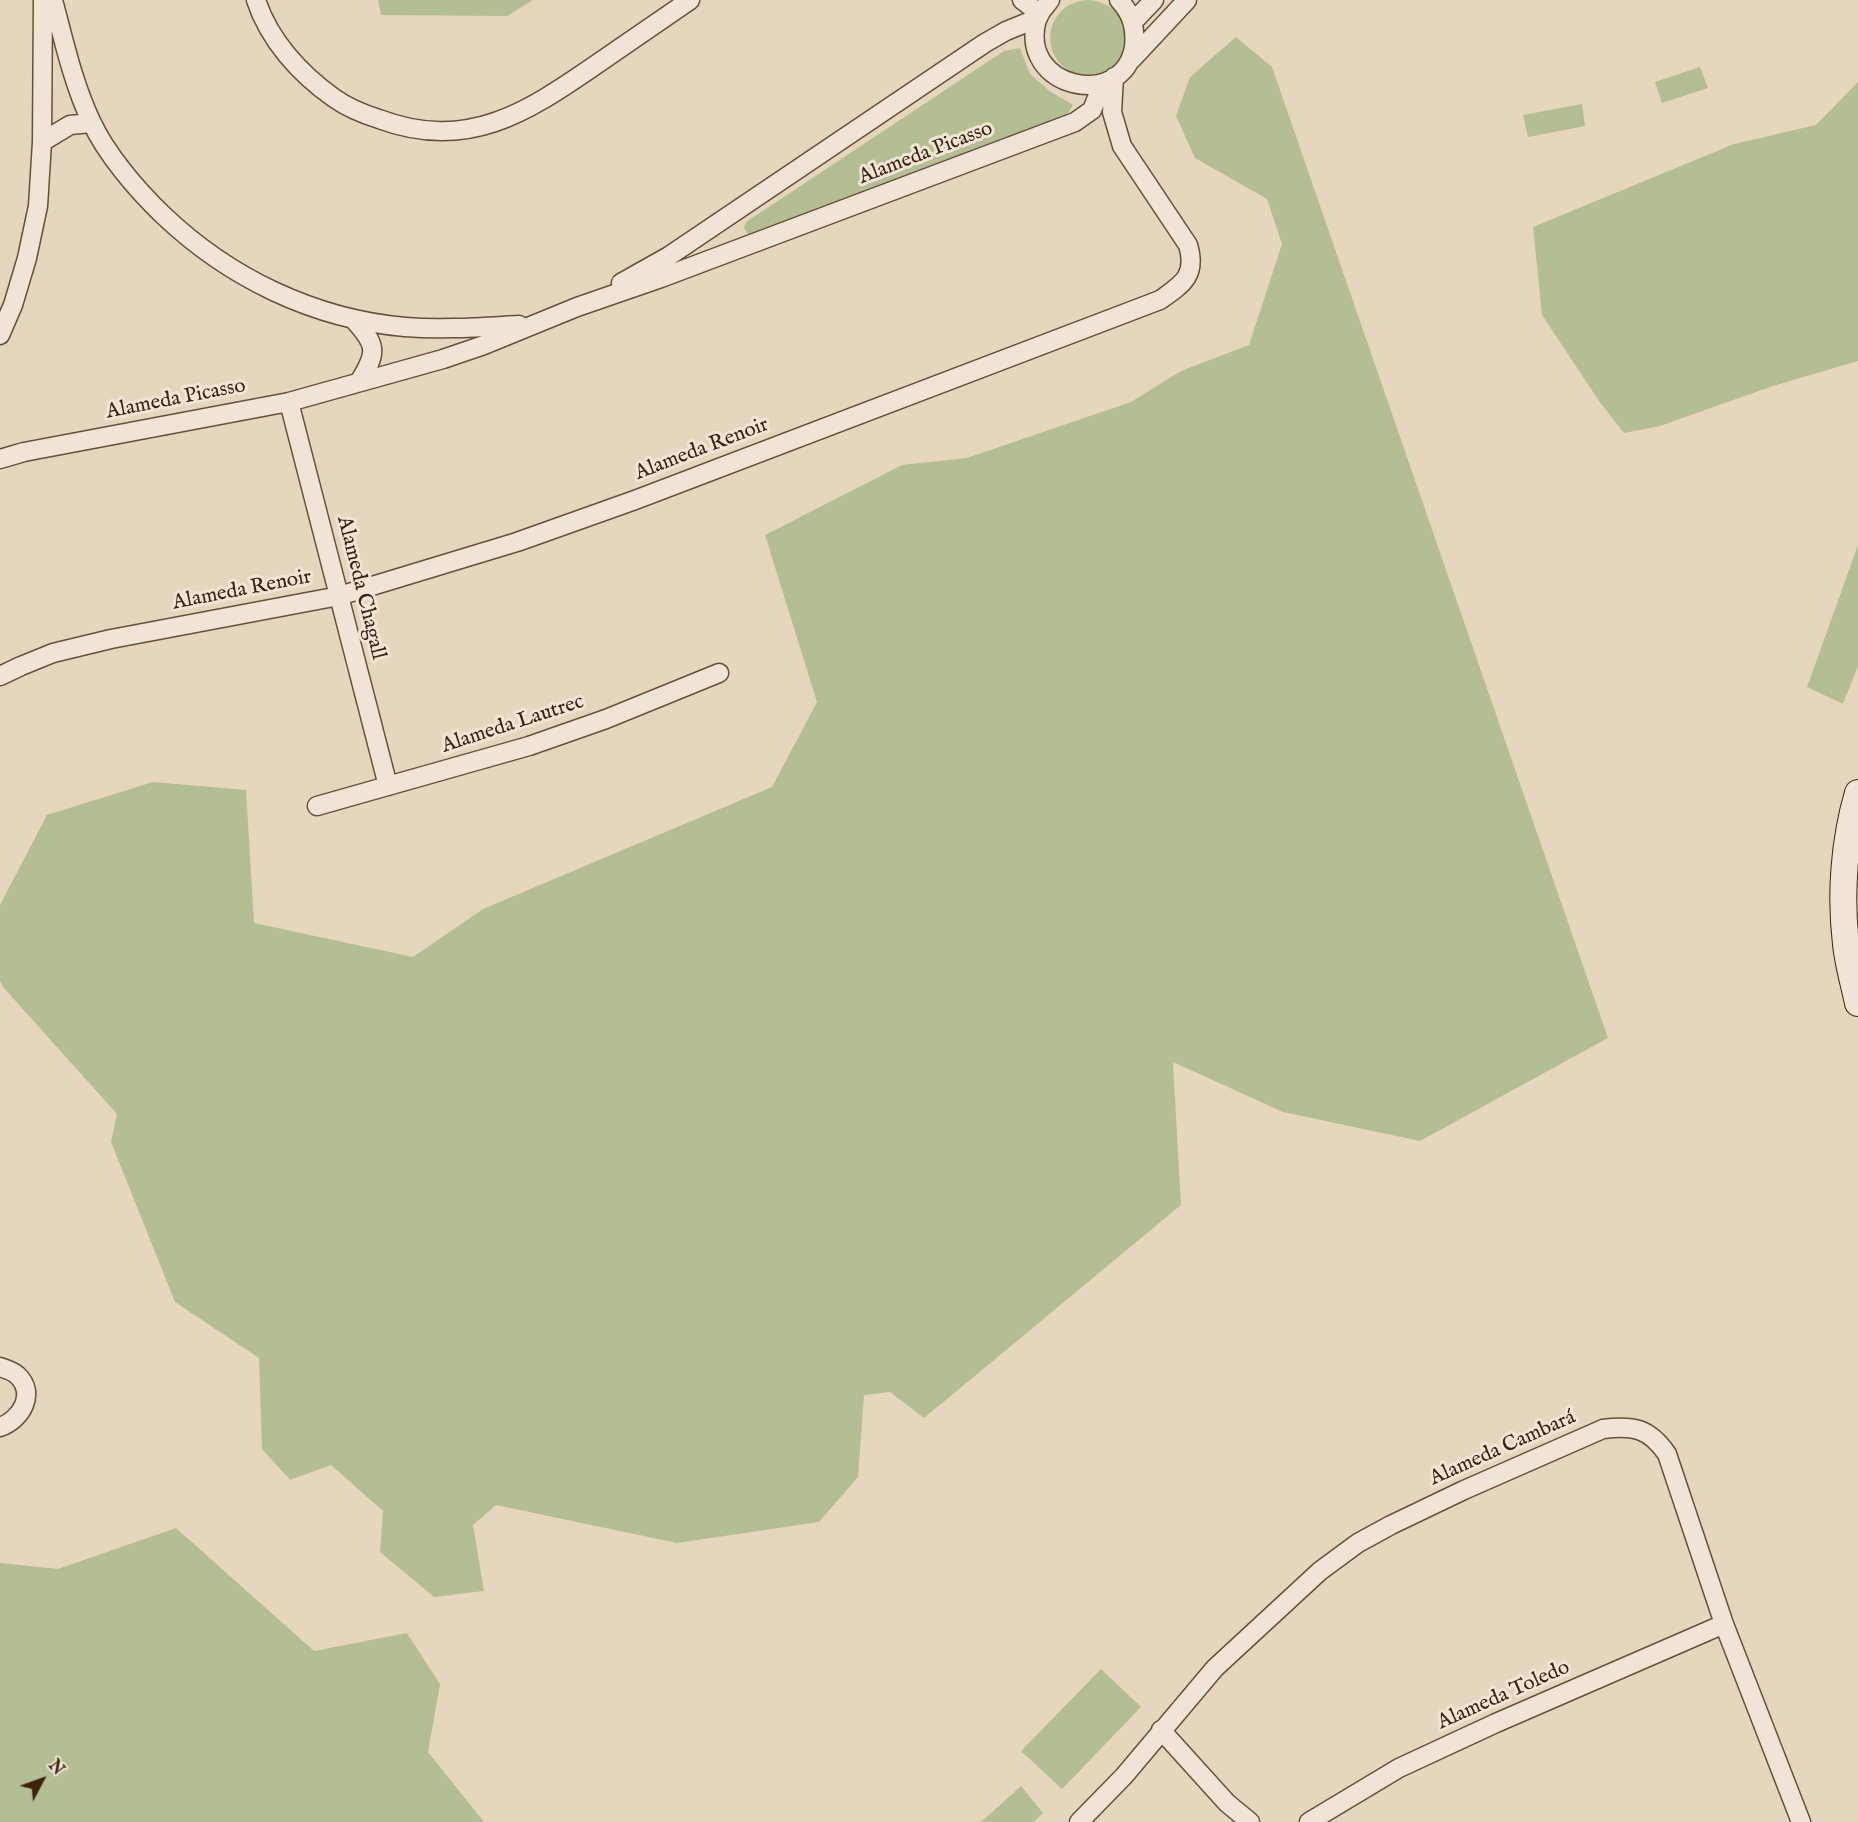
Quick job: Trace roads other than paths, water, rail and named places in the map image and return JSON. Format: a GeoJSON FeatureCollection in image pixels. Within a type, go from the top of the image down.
{"type":"FeatureCollection","features":[{"type":"Feature","properties":{"kind":"main road"},"geometry":{"type":"LineString","coordinates":[[1858,793],[1846,855],[1844,917],[1846,946],[1858,1003]]}},
{"type":"Feature","properties":{"kind":"street"},"geometry":{"type":"LineString","coordinates":[[0,335],[13,305],[27,258],[38,206],[42,142],[43,0]]}},
{"type":"Feature","properties":{"kind":"street","name":"Alameda Picasso"},"geometry":{"type":"LineString","coordinates":[[53,0],[75,80],[91,123],[112,155],[146,198],[183,234],[225,264],[269,290],[302,304],[353,319],[404,327],[450,328],[533,324]]}},
{"type":"Feature","properties":{"kind":"street"},"geometry":{"type":"LineString","coordinates":[[256,0],[274,36],[293,63],[314,84],[341,103],[391,124],[423,130],[460,130],[490,124],[520,113],[560,90],[690,0]]}},
{"type":"Feature","properties":{"kind":"street"},"geometry":{"type":"LineString","coordinates":[[1022,0],[1043,10],[1035,37],[1037,52],[1045,66],[1056,77],[1070,84],[1085,86],[1115,75]]}},
{"type":"Feature","properties":{"kind":"street"},"geometry":{"type":"LineString","coordinates":[[1119,0],[1127,8],[1133,22],[1154,0]]}},
{"type":"Feature","properties":{"kind":"street","name":"Alameda Picasso"},"geometry":{"type":"LineString","coordinates":[[1115,75],[1187,0]]}},
{"type":"Feature","properties":{"kind":"street","name":"Alameda Picasso"},"geometry":{"type":"LineString","coordinates":[[577,307],[669,256],[985,44],[1043,10]]}},
{"type":"Feature","properties":{"kind":"street","name":"Alameda Picasso"},"geometry":{"type":"LineString","coordinates":[[0,459],[24,452],[289,402],[454,355],[1075,122],[1092,110],[1134,44],[1133,22]]}},
{"type":"Feature","properties":{"kind":"street","name":"Alameda Renoir"},"geometry":{"type":"LineString","coordinates":[[0,676],[53,653],[111,639],[339,596],[517,543],[1149,304],[1168,294],[1186,279],[1191,270],[1192,258],[1188,245],[1180,232],[1122,146],[1112,112],[1111,101],[1115,75]]}},
{"type":"Feature","properties":{"kind":"street"},"geometry":{"type":"LineString","coordinates":[[42,142],[70,125],[91,123]]}},
{"type":"Feature","properties":{"kind":"street"},"geometry":{"type":"LineString","coordinates":[[730,215],[730,232],[745,247]]}},
{"type":"Feature","properties":{"kind":"street"},"geometry":{"type":"LineString","coordinates":[[353,319],[368,336],[374,349],[370,366],[359,382]]}},
{"type":"Feature","properties":{"kind":"street","name":"Alameda Chagall"},"geometry":{"type":"LineString","coordinates":[[289,402],[388,786]]}},
{"type":"Feature","properties":{"kind":"street","name":"Alameda Lautrec"},"geometry":{"type":"LineString","coordinates":[[317,806],[529,746],[606,719],[719,673]]}},
{"type":"Feature","properties":{"kind":"street"},"geometry":{"type":"LineString","coordinates":[[0,1367],[16,1375],[26,1393],[24,1407],[19,1416],[10,1424],[0,1427]]}},
{"type":"Feature","properties":{"kind":"street","name":"Alameda Cambará"},"geometry":{"type":"LineString","coordinates":[[1079,1822],[1124,1776],[1215,1668],[1320,1571],[1358,1543],[1464,1490],[1603,1429],[1623,1426],[1647,1433],[1659,1442],[1667,1454],[1724,1624],[1801,1822]]}},
{"type":"Feature","properties":{"kind":"street","name":"Alameda Toledo"},"geometry":{"type":"LineString","coordinates":[[1309,1822],[1399,1768],[1496,1723],[1724,1624]]}},
{"type":"Feature","properties":{"kind":"street"},"geometry":{"type":"LineString","coordinates":[[1161,1730],[1227,1803],[1250,1822]]}}]}
